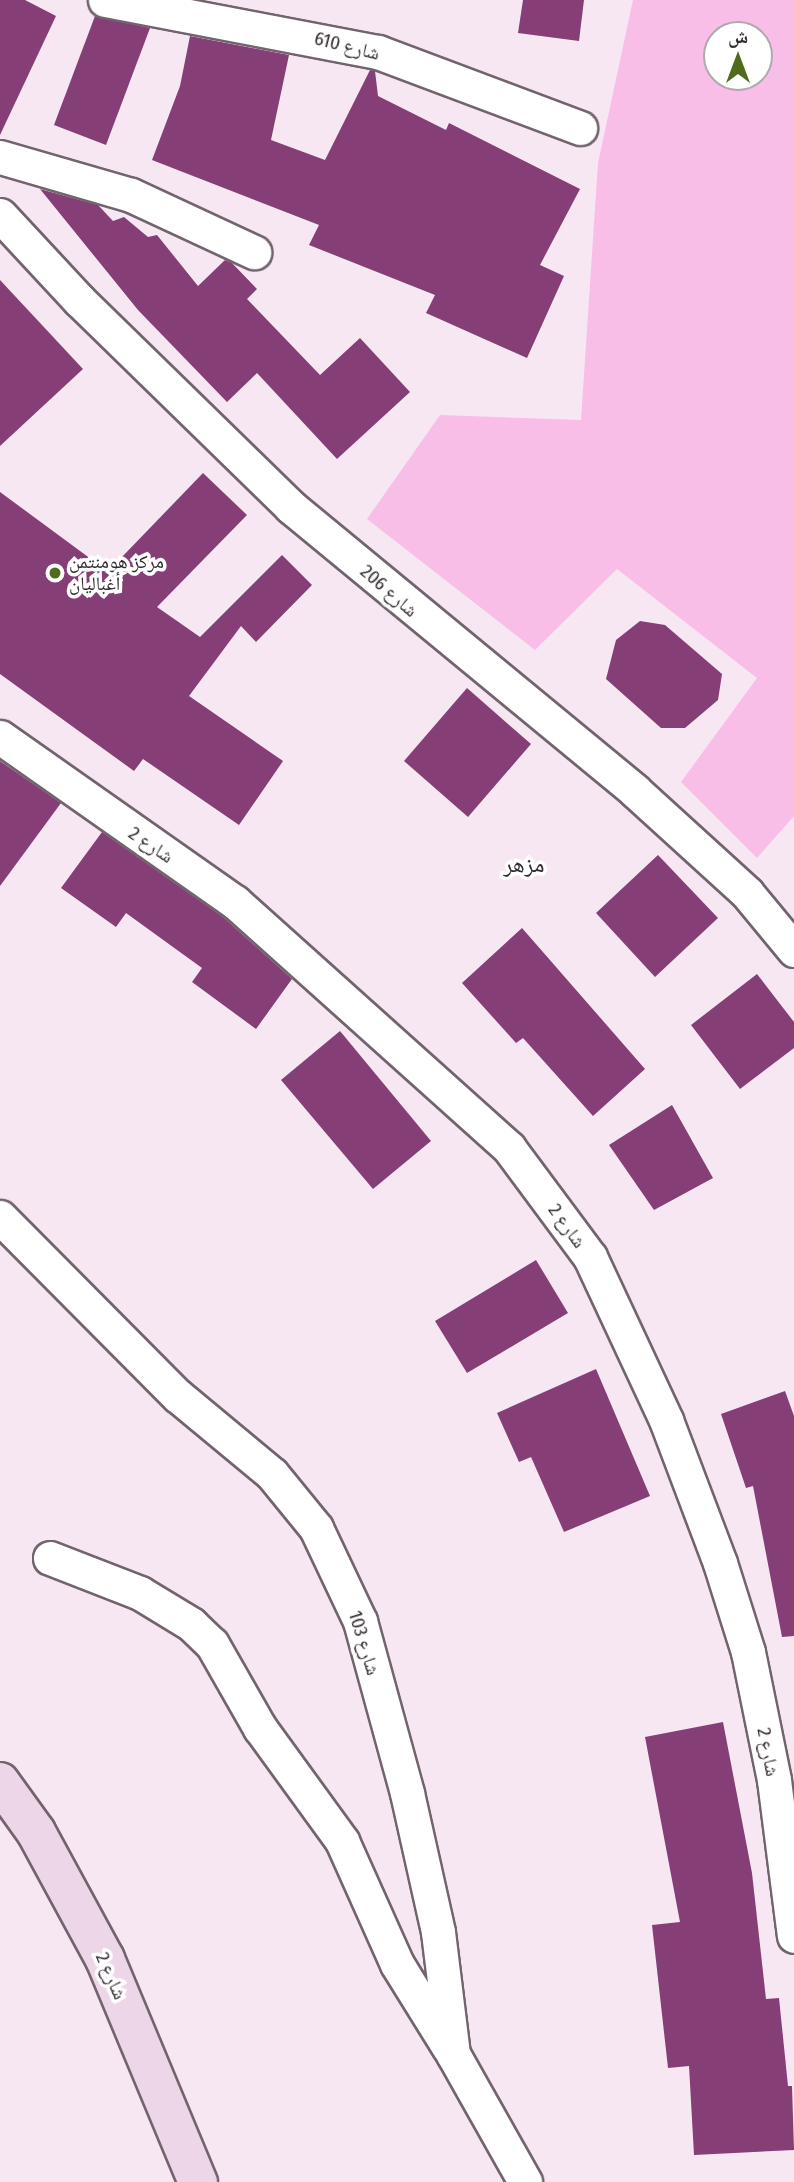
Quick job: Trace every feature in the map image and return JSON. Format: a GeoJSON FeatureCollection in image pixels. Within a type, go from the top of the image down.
{"type":"FeatureCollection","features":[{"type":"Feature","properties":{"kind":"street","name":"شارع 610"},"geometry":{"type":"LineString","coordinates":[[106,0],[378,52],[580,128]]}},
{"type":"Feature","properties":{"kind":"street"},"geometry":{"type":"LineString","coordinates":[[0,157],[131,195],[254,252]]}},
{"type":"Feature","properties":{"kind":"street","name":"شارع 206"},"geometry":{"type":"LineString","coordinates":[[0,215],[80,301],[291,507],[634,790],[747,893],[794,950]]}},
{"type":"Feature","properties":{"kind":"street","name":"شارع 2"},"geometry":{"type":"LineString","coordinates":[[0,737],[235,902],[509,1148],[590,1257],[666,1420],[720,1563],[748,1652],[774,1780],[794,1936]]}},
{"type":"Feature","properties":{"kind":"street","name":"شارع 103"},"geometry":{"type":"LineString","coordinates":[[0,1217],[178,1396],[272,1474],[316,1528],[360,1621],[407,1793],[438,1932],[453,2053],[525,2182]]}},
{"type":"Feature","properties":{"kind":"street"},"geometry":{"type":"LineString","coordinates":[[50,1558],[140,1592],[191,1624],[212,1644],[260,1728],[342,1840],[397,1964],[453,2053]]}},
{"type":"Feature","properties":{"kind":"street","name":"شارع 2"},"geometry":{"type":"LineString","coordinates":[[0,1782],[36,1832],[105,1959],[198,2182]]}},
{"type":"Feature","properties":{"kind":"shaded area"},"geometry":{"type":"Polygon","coordinates":[[[633,0],[794,0],[794,816],[757,858],[681,782],[757,678],[617,569],[535,650],[367,519],[440,415],[581,420],[598,163],[633,0]]]}},
{"type":"Feature","properties":{"kind":"building"},"geometry":{"type":"Polygon","coordinates":[[[0,0],[25,0],[56,16],[0,135],[0,0]]]}},
{"type":"Feature","properties":{"kind":"building"},"geometry":{"type":"Polygon","coordinates":[[[523,0],[584,0],[579,41],[518,33],[523,0]]]}},
{"type":"Feature","properties":{"kind":"building"},"geometry":{"type":"Polygon","coordinates":[[[95,16],[150,28],[106,145],[54,125],[95,16]]]}},
{"type":"Feature","properties":{"kind":"building"},"geometry":{"type":"Polygon","coordinates":[[[190,36],[289,55],[271,140],[325,160],[370,70],[375,71],[378,96],[446,130],[449,123],[580,189],[540,265],[564,276],[527,358],[426,313],[435,295],[309,245],[319,225],[152,160],[180,86],[190,36]]]}},
{"type":"Feature","properties":{"kind":"building"},"geometry":{"type":"Polygon","coordinates":[[[40,189],[98,205],[113,221],[124,217],[148,237],[157,235],[198,286],[225,260],[232,263],[257,289],[247,299],[320,375],[360,338],[410,392],[337,459],[257,373],[227,402],[138,310],[40,189]]]}},
{"type":"Feature","properties":{"kind":"building"},"geometry":{"type":"Polygon","coordinates":[[[0,280],[83,369],[0,446],[0,280]]]}},
{"type":"Feature","properties":{"kind":"building","name":"مركز هومنتمن أغباليان"},"geometry":{"type":"Polygon","coordinates":[[[203,473],[247,515],[157,607],[200,637],[282,555],[312,585],[256,642],[241,626],[189,696],[283,761],[239,825],[143,759],[134,771],[0,674],[0,492],[114,576],[125,564],[120,559],[203,473]]]}},
{"type":"Feature","properties":{"kind":"building"},"geometry":{"type":"Polygon","coordinates":[[[640,621],[665,625],[722,674],[718,700],[685,728],[661,728],[606,679],[616,640],[640,621]]]}},
{"type":"Feature","properties":{"kind":"building"},"geometry":{"type":"Polygon","coordinates":[[[467,688],[531,744],[468,817],[404,761],[467,688]]]}},
{"type":"Feature","properties":{"kind":"building"},"geometry":{"type":"Polygon","coordinates":[[[0,761],[61,803],[0,886],[0,761]]]}},
{"type":"Feature","properties":{"kind":"building"},"geometry":{"type":"Polygon","coordinates":[[[102,832],[223,917],[292,979],[256,1029],[192,982],[202,968],[126,913],[116,927],[61,888],[102,832]]]}},
{"type":"Feature","properties":{"kind":"building"},"geometry":{"type":"Polygon","coordinates":[[[658,855],[718,918],[655,977],[596,913],[658,855]]]}},
{"type":"Feature","properties":{"kind":"building"},"geometry":{"type":"Polygon","coordinates":[[[522,928],[645,1069],[593,1116],[523,1038],[516,1043],[462,983],[522,928]]]}},
{"type":"Feature","properties":{"kind":"building"},"geometry":{"type":"Polygon","coordinates":[[[757,974],[794,1022],[794,1048],[740,1089],[691,1025],[757,974]]]}},
{"type":"Feature","properties":{"kind":"building"},"geometry":{"type":"Polygon","coordinates":[[[340,1031],[431,1141],[373,1189],[281,1080],[340,1031]]]}},
{"type":"Feature","properties":{"kind":"building"},"geometry":{"type":"Polygon","coordinates":[[[672,1105],[713,1178],[654,1210],[609,1145],[672,1105]]]}},
{"type":"Feature","properties":{"kind":"building"},"geometry":{"type":"Polygon","coordinates":[[[536,1260],[568,1313],[467,1373],[435,1321],[536,1260]]]}},
{"type":"Feature","properties":{"kind":"building"},"geometry":{"type":"Polygon","coordinates":[[[596,1369],[650,1496],[564,1532],[531,1457],[519,1462],[497,1413],[596,1369]]]}},
{"type":"Feature","properties":{"kind":"building"},"geometry":{"type":"Polygon","coordinates":[[[785,1391],[794,1416],[794,1636],[782,1637],[753,1486],[746,1488],[721,1414],[785,1391]]]}},
{"type":"Feature","properties":{"kind":"building"},"geometry":{"type":"Polygon","coordinates":[[[723,1722],[752,1873],[766,1999],[779,1998],[788,2086],[792,2086],[794,2150],[694,2155],[689,2066],[668,2068],[652,1925],[680,1922],[645,1737],[723,1722]]]}},
{"type":"Feature","properties":{"kind":"place","name":"مركز هومنتمن أغباليان"},"geometry":{"type":"Point","coordinates":[55,573]}},
{"type":"Feature","properties":{"kind":"district","name":"مزهر"},"geometry":{"type":"Point","coordinates":[524,864]}}]}
